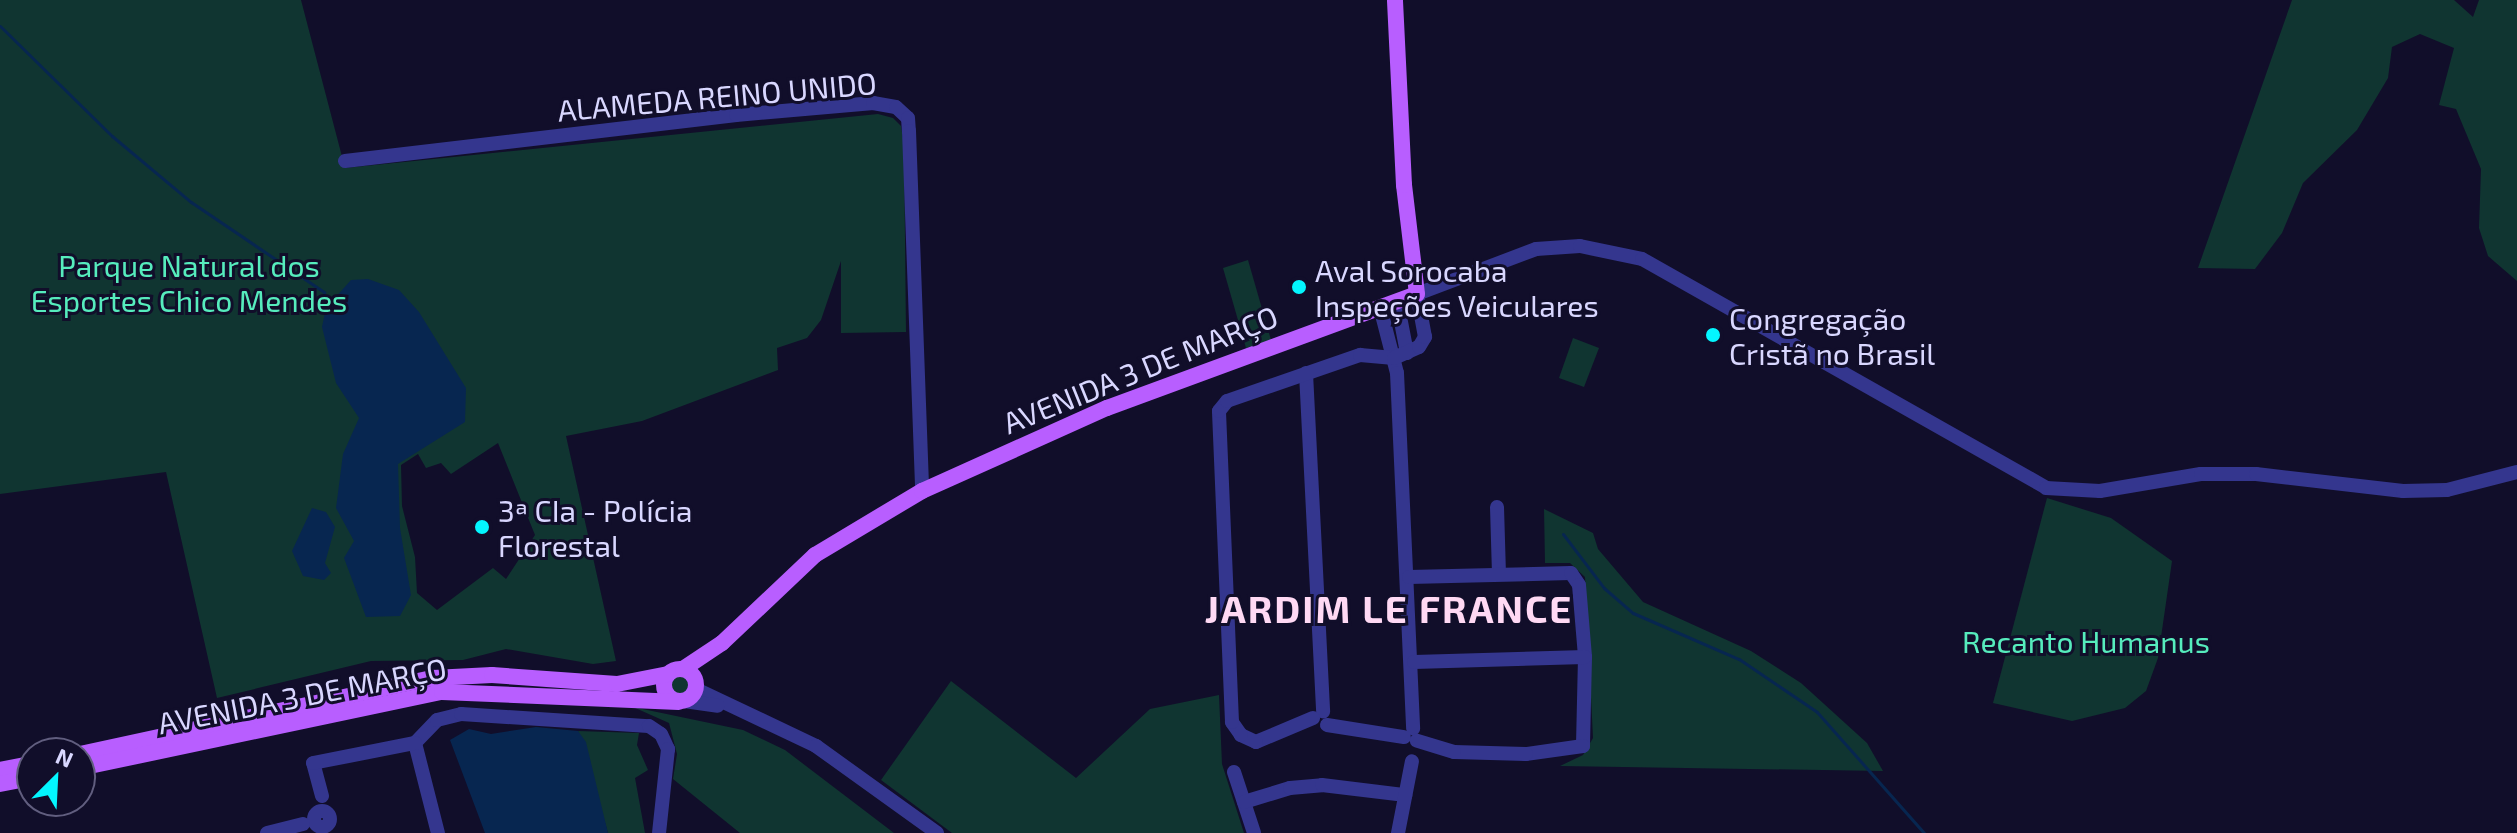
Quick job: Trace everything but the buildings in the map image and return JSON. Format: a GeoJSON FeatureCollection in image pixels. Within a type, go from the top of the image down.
{"type":"FeatureCollection","features":[{"type":"Feature","properties":{"kind":"main road"},"geometry":{"type":"LineString","coordinates":[[1395,0],[1404,185],[1417,294]]}},
{"type":"Feature","properties":{"kind":"main road","name":"AVENIDA 3 DE MARÇO"},"geometry":{"type":"LineString","coordinates":[[96,751],[433,678],[492,675],[602,684],[675,672],[722,643],[815,555],[922,491],[1107,408],[1417,294]]}},
{"type":"Feature","properties":{"kind":"main road","name":"AVENIDA 3 DE MARÇO"},"geometry":{"type":"LineString","coordinates":[[96,765],[442,692],[689,693],[722,643]]}},
{"type":"Feature","properties":{"kind":"main road"},"geometry":{"type":"LineString","coordinates":[[675,672],[689,693],[664,691],[675,672]]}},
{"type":"Feature","properties":{"kind":"street","name":"ALAMEDA REINO UNIDO"},"geometry":{"type":"LineString","coordinates":[[345,161],[736,115],[873,103],[896,107],[908,118],[909,131],[922,491]]}},
{"type":"Feature","properties":{"kind":"street","name":"AVENIDA 3 DE MARÇO"},"geometry":{"type":"LineString","coordinates":[[1417,294],[1536,249],[1580,246],[1614,250],[1673,274],[1993,460],[2058,490],[2100,491],[2201,474],[2256,474],[2403,491],[2447,490],[2517,472]]}},
{"type":"Feature","properties":{"kind":"street"},"geometry":{"type":"LineString","coordinates":[[1409,577],[1571,573],[1579,585],[1585,657],[1583,746],[1557,752],[1454,752],[1411,736],[1321,718],[1256,742],[1241,735],[1232,722],[1219,411],[1227,401],[1360,355],[1400,356],[1419,347],[1425,337],[1417,294]]}},
{"type":"Feature","properties":{"kind":"street"},"geometry":{"type":"LineString","coordinates":[[1397,301],[1414,662],[1411,736]]}},
{"type":"Feature","properties":{"kind":"street"},"geometry":{"type":"LineString","coordinates":[[1380,307],[1400,356]]}},
{"type":"Feature","properties":{"kind":"street"},"geometry":{"type":"LineString","coordinates":[[1306,373],[1321,718]]}},
{"type":"Feature","properties":{"kind":"street"},"geometry":{"type":"LineString","coordinates":[[1497,507],[1499,573]]}},
{"type":"Feature","properties":{"kind":"street"},"geometry":{"type":"LineString","coordinates":[[1414,662],[1585,657]]}},
{"type":"Feature","properties":{"kind":"street"},"geometry":{"type":"LineString","coordinates":[[689,693],[742,711],[816,746],[937,833]]}},
{"type":"Feature","properties":{"kind":"street"},"geometry":{"type":"LineString","coordinates":[[267,833],[321,823],[322,796],[313,763],[415,743],[437,720],[461,714],[649,726],[661,734],[668,749],[659,833]]}},
{"type":"Feature","properties":{"kind":"street"},"geometry":{"type":"LineString","coordinates":[[415,743],[438,833]]}},
{"type":"Feature","properties":{"kind":"street"},"geometry":{"type":"LineString","coordinates":[[1398,833],[1412,761]]}},
{"type":"Feature","properties":{"kind":"street"},"geometry":{"type":"LineString","coordinates":[[1234,772],[1254,833]]}},
{"type":"Feature","properties":{"kind":"street"},"geometry":{"type":"LineString","coordinates":[[1244,802],[1290,788],[1322,785],[1405,795]]}},
{"type":"Feature","properties":{"kind":"green space","name":"Parque Natural dos Esportes Chico Mendes"},"geometry":{"type":"Polygon","coordinates":[[[0,0],[301,0],[345,168],[878,114],[893,118],[901,126],[904,145],[906,332],[841,333],[841,261],[821,320],[807,338],[777,348],[778,370],[642,421],[566,436],[616,661],[593,664],[506,649],[463,660],[371,661],[217,698],[166,472],[0,494],[0,0]],[[498,443],[451,474],[441,463],[426,468],[418,454],[401,465],[402,506],[415,557],[417,593],[437,610],[493,568],[506,579],[535,535],[498,443]]]}},
{"type":"Feature","properties":{"kind":"green space"},"geometry":{"type":"Polygon","coordinates":[[[2292,0],[2454,0],[2473,17],[2479,0],[2517,0],[2517,281],[2488,256],[2479,228],[2481,169],[2456,109],[2439,105],[2454,48],[2420,34],[2392,47],[2388,78],[2357,130],[2303,183],[2282,233],[2255,269],[2198,268],[2292,0]]]}},
{"type":"Feature","properties":{"kind":"green space"},"geometry":{"type":"Polygon","coordinates":[[[1248,260],[1271,340],[1246,348],[1223,268],[1248,260]]]}},
{"type":"Feature","properties":{"kind":"green space"},"geometry":{"type":"Polygon","coordinates":[[[1573,338],[1599,348],[1584,387],[1559,378],[1573,338]]]}},
{"type":"Feature","properties":{"kind":"green space","name":"Recanto Humanus"},"geometry":{"type":"Polygon","coordinates":[[[2047,498],[2111,518],[2172,561],[2158,658],[2146,691],[2125,708],[2072,721],[1993,703],[2047,498]]]}},
{"type":"Feature","properties":{"kind":"green space"},"geometry":{"type":"Polygon","coordinates":[[[1544,509],[1593,533],[1598,549],[1643,602],[1751,651],[1801,683],[1867,743],[1883,771],[1560,766],[1583,755],[1593,738],[1585,577],[1570,563],[1545,563],[1544,509]]]}},
{"type":"Feature","properties":{"kind":"green space"},"geometry":{"type":"Polygon","coordinates":[[[679,674],[687,677],[690,685],[687,693],[679,696],[671,693],[668,685],[671,677],[679,674]]]}},
{"type":"Feature","properties":{"kind":"green space"},"geometry":{"type":"Polygon","coordinates":[[[951,681],[1076,778],[1150,709],[1219,695],[1222,764],[1244,833],[952,833],[881,780],[951,681]]]}},
{"type":"Feature","properties":{"kind":"green space"},"geometry":{"type":"Polygon","coordinates":[[[633,707],[743,730],[785,750],[894,833],[740,833],[673,779],[677,754],[669,723],[633,707]]]}},
{"type":"Feature","properties":{"kind":"green space"},"geometry":{"type":"Polygon","coordinates":[[[578,731],[639,733],[637,745],[648,770],[635,778],[645,833],[608,833],[578,731]]]}},
{"type":"Feature","properties":{"kind":"water"},"geometry":{"type":"Polygon","coordinates":[[[368,279],[399,290],[419,312],[466,388],[465,422],[398,464],[400,528],[411,595],[400,616],[366,617],[344,558],[354,541],[336,508],[343,454],[359,418],[336,383],[322,327],[326,308],[351,280],[368,279]]]}},
{"type":"Feature","properties":{"kind":"water"},"geometry":{"type":"Polygon","coordinates":[[[312,508],[326,512],[335,527],[325,563],[331,573],[324,580],[303,576],[292,551],[312,508]]]}},
{"type":"Feature","properties":{"kind":"water"},"geometry":{"type":"Polygon","coordinates":[[[536,727],[578,731],[586,742],[608,833],[485,833],[450,740],[469,729],[491,734],[536,727]]]}},
{"type":"Feature","properties":{"kind":"waterway"},"geometry":{"type":"LineString","coordinates":[[0,26],[112,136],[191,202],[324,292]]}},
{"type":"Feature","properties":{"kind":"waterway"},"geometry":{"type":"LineString","coordinates":[[1563,534],[1604,588],[1633,613],[1739,659],[1817,712],[1924,833]]}},
{"type":"Feature","properties":{"kind":"place","name":"Aval Sorocaba Inspeções Veiculares"},"geometry":{"type":"Point","coordinates":[1299,287]}},
{"type":"Feature","properties":{"kind":"place","name":"Congregação Cristã no Brasil"},"geometry":{"type":"Point","coordinates":[1713,335]}},
{"type":"Feature","properties":{"kind":"place","name":"3ª CIa - Polícia Florestal"},"geometry":{"type":"Point","coordinates":[482,527]}},
{"type":"Feature","properties":{"kind":"district","name":"JARDIM LE FRANCE"},"geometry":{"type":"Point","coordinates":[1389,609]}}]}
